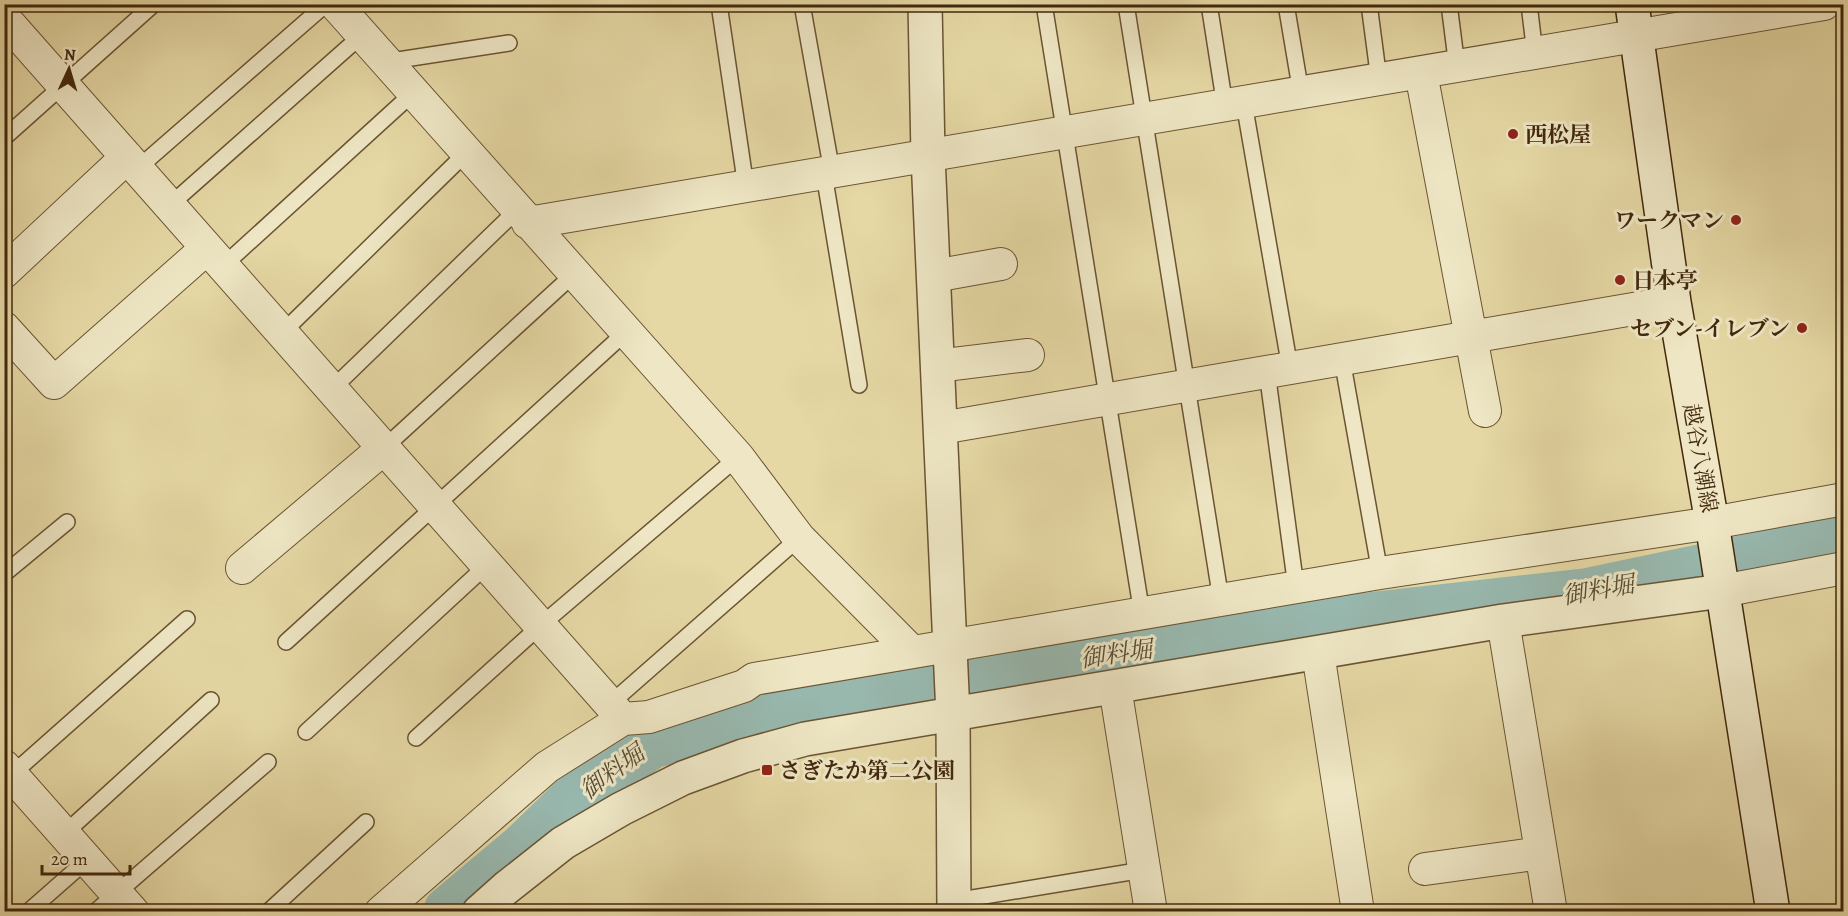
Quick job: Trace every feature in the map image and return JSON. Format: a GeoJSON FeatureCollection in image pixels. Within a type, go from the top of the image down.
{"type":"FeatureCollection","features":[{"type":"Feature","properties":{"kind":"street"},"geometry":{"type":"LineString","coordinates":[[335,4],[738,457],[799,538],[911,651]]}},
{"type":"Feature","properties":{"kind":"street"},"geometry":{"type":"LineString","coordinates":[[925,4],[928,156],[952,707],[954,906]]}},
{"type":"Feature","properties":{"kind":"street","name":"越谷八潮線"},"geometry":{"type":"LineString","coordinates":[[1632,4],[1674,302],[1773,912]]}},
{"type":"Feature","properties":{"kind":"street"},"geometry":{"type":"LineString","coordinates":[[523,217],[746,187],[1824,4]]}},
{"type":"Feature","properties":{"kind":"street"},"geometry":{"type":"LineString","coordinates":[[7,27],[63,85],[616,712],[649,717],[744,686],[754,679],[911,651],[950,652],[1142,614],[1296,587],[1712,526],[1844,499]]}},
{"type":"Feature","properties":{"kind":"street"},"geometry":{"type":"LineString","coordinates":[[1421,73],[1485,411]]}},
{"type":"Feature","properties":{"kind":"street"},"geometry":{"type":"LineString","coordinates":[[4,273],[132,163]]}},
{"type":"Feature","properties":{"kind":"street"},"geometry":{"type":"LineString","coordinates":[[4,328],[54,383],[215,257]]}},
{"type":"Feature","properties":{"kind":"street"},"geometry":{"type":"LineString","coordinates":[[934,276],[1001,264]]}},
{"type":"Feature","properties":{"kind":"street"},"geometry":{"type":"LineString","coordinates":[[941,428],[1674,302]]}},
{"type":"Feature","properties":{"kind":"street"},"geometry":{"type":"LineString","coordinates":[[937,366],[1028,355]]}},
{"type":"Feature","properties":{"kind":"street"},"geometry":{"type":"LineString","coordinates":[[242,568],[384,448]]}},
{"type":"Feature","properties":{"kind":"street"},"geometry":{"type":"LineString","coordinates":[[479,912],[563,843],[621,809],[683,778],[743,756],[805,740],[952,707],[1114,687],[1721,584],[1844,568]]}},
{"type":"Feature","properties":{"kind":"street"},"geometry":{"type":"LineString","coordinates":[[1503,621],[1551,912]]}},
{"type":"Feature","properties":{"kind":"street"},"geometry":{"type":"LineString","coordinates":[[1318,653],[1358,912]]}},
{"type":"Feature","properties":{"kind":"street"},"geometry":{"type":"LineString","coordinates":[[1114,687],[1150,912]]}},
{"type":"Feature","properties":{"kind":"street"},"geometry":{"type":"LineString","coordinates":[[381,912],[547,767],[616,712]]}},
{"type":"Feature","properties":{"kind":"street"},"geometry":{"type":"LineString","coordinates":[[7,774],[87,860],[115,905]]}},
{"type":"Feature","properties":{"kind":"street"},"geometry":{"type":"LineString","coordinates":[[1425,869],[1541,853]]}},
{"type":"Feature","properties":{"kind":"lane"},"geometry":{"type":"LineString","coordinates":[[4,138],[154,4]]}},
{"type":"Feature","properties":{"kind":"lane"},"geometry":{"type":"LineString","coordinates":[[132,163],[326,4]]}},
{"type":"Feature","properties":{"kind":"lane"},"geometry":{"type":"LineString","coordinates":[[719,4],[746,187]]}},
{"type":"Feature","properties":{"kind":"lane"},"geometry":{"type":"LineString","coordinates":[[802,4],[859,386]]}},
{"type":"Feature","properties":{"kind":"lane"},"geometry":{"type":"LineString","coordinates":[[1044,4],[1142,614]]}},
{"type":"Feature","properties":{"kind":"lane"},"geometry":{"type":"LineString","coordinates":[[1126,4],[1221,600]]}},
{"type":"Feature","properties":{"kind":"lane"},"geometry":{"type":"LineString","coordinates":[[1209,4],[1234,104],[1278,370],[1296,587]]}},
{"type":"Feature","properties":{"kind":"lane"},"geometry":{"type":"LineString","coordinates":[[1286,4],[1300,93]]}},
{"type":"Feature","properties":{"kind":"lane"},"geometry":{"type":"LineString","coordinates":[[1369,4],[1379,80]]}},
{"type":"Feature","properties":{"kind":"lane"},"geometry":{"type":"LineString","coordinates":[[1449,4],[1457,67]]}},
{"type":"Feature","properties":{"kind":"lane"},"geometry":{"type":"LineString","coordinates":[[1528,4],[1535,54]]}},
{"type":"Feature","properties":{"kind":"lane"},"geometry":{"type":"LineString","coordinates":[[170,206],[362,35]]}},
{"type":"Feature","properties":{"kind":"lane"},"geometry":{"type":"LineString","coordinates":[[386,62],[509,43]]}},
{"type":"Feature","properties":{"kind":"lane"},"geometry":{"type":"LineString","coordinates":[[215,257],[413,93]]}},
{"type":"Feature","properties":{"kind":"lane"},"geometry":{"type":"LineString","coordinates":[[282,333],[466,153]]}},
{"type":"Feature","properties":{"kind":"lane"},"geometry":{"type":"LineString","coordinates":[[332,389],[523,217]]}},
{"type":"Feature","properties":{"kind":"lane"},"geometry":{"type":"LineString","coordinates":[[384,448],[574,274]]}},
{"type":"Feature","properties":{"kind":"lane"},"geometry":{"type":"LineString","coordinates":[[286,642],[626,332]]}},
{"type":"Feature","properties":{"kind":"lane"},"geometry":{"type":"LineString","coordinates":[[1342,359],[1380,573]]}},
{"type":"Feature","properties":{"kind":"lane"},"geometry":{"type":"LineString","coordinates":[[416,738],[540,626],[738,457]]}},
{"type":"Feature","properties":{"kind":"lane"},"geometry":{"type":"LineString","coordinates":[[4,574],[67,522]]}},
{"type":"Feature","properties":{"kind":"lane"},"geometry":{"type":"LineString","coordinates":[[616,712],[799,538]]}},
{"type":"Feature","properties":{"kind":"lane"},"geometry":{"type":"LineString","coordinates":[[306,732],[487,566]]}},
{"type":"Feature","properties":{"kind":"lane"},"geometry":{"type":"LineString","coordinates":[[7,774],[187,619]]}},
{"type":"Feature","properties":{"kind":"lane"},"geometry":{"type":"LineString","coordinates":[[64,834],[211,700]]}},
{"type":"Feature","properties":{"kind":"lane"},"geometry":{"type":"LineString","coordinates":[[115,905],[268,762]]}},
{"type":"Feature","properties":{"kind":"lane"},"geometry":{"type":"LineString","coordinates":[[268,912],[366,822]]}},
{"type":"Feature","properties":{"kind":"lane"},"geometry":{"type":"LineString","coordinates":[[28,912],[87,860]]}},
{"type":"Feature","properties":{"kind":"lane"},"geometry":{"type":"LineString","coordinates":[[954,906],[1143,870]]}},
{"type":"Feature","properties":{"kind":"waterway","name":"御料堀"},"geometry":{"type":"LineString","coordinates":[[449,912],[524,849],[589,786],[652,742],[1011,669],[1353,620],[1588,594],[1844,540]]}},
{"type":"Feature","properties":{"kind":"place","name":"西松屋"},"geometry":{"type":"Point","coordinates":[1513,134]}},
{"type":"Feature","properties":{"kind":"place","name":"ワークマン"},"geometry":{"type":"Point","coordinates":[1736,220]}},
{"type":"Feature","properties":{"kind":"place","name":"日本亭"},"geometry":{"type":"Point","coordinates":[1620,280]}},
{"type":"Feature","properties":{"kind":"place","name":"セブン-イレブン"},"geometry":{"type":"Point","coordinates":[1802,328]}},
{"type":"Feature","properties":{"kind":"place","name":"さぎたか第二公園"},"geometry":{"type":"Point","coordinates":[767,770]}}]}
